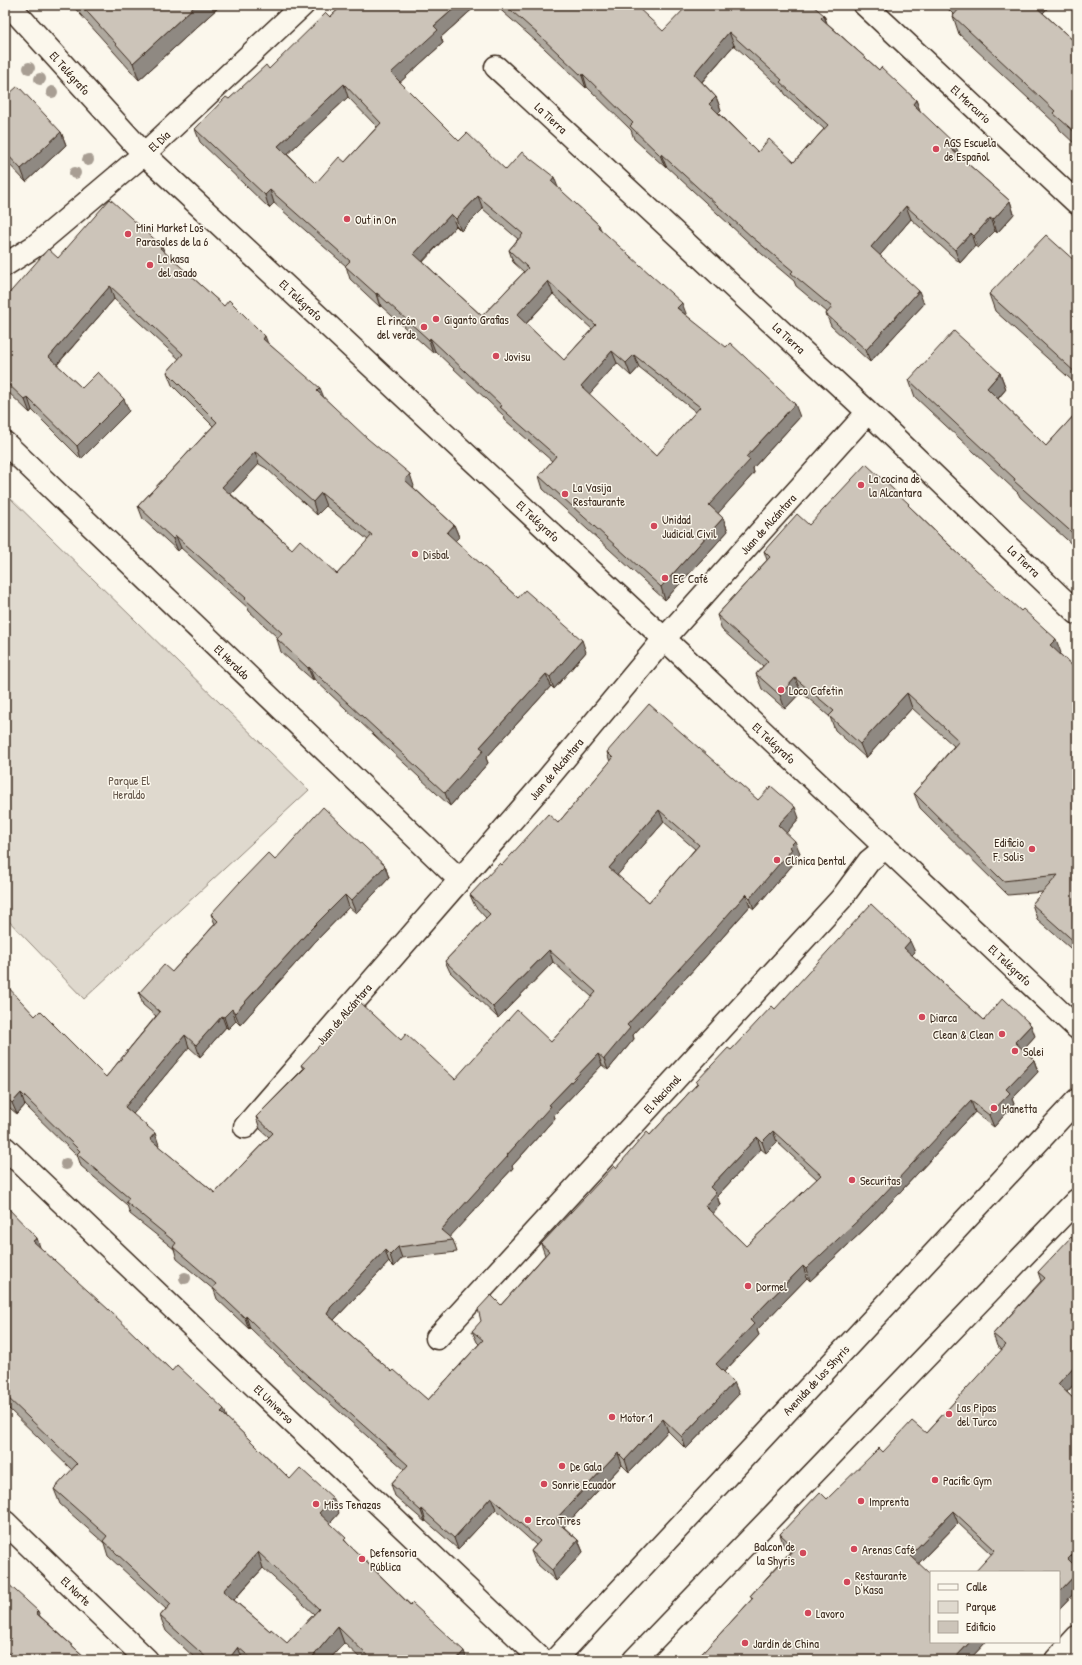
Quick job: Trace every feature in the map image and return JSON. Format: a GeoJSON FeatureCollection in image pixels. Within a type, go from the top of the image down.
{"type":"FeatureCollection","features":[{"type":"Feature","properties":{"kind":"street","name":"El Telégrafo"},"geometry":{"type":"LineString","coordinates":[[9,5],[144,154],[664,639],[1077,1028]]}},
{"type":"Feature","properties":{"kind":"street","name":"El Día"},"geometry":{"type":"LineString","coordinates":[[5,265],[35,246],[144,154],[303,5]]}},
{"type":"Feature","properties":{"kind":"street","name":"El Mercurio"},"geometry":{"type":"LineString","coordinates":[[865,5],[1077,203]]}},
{"type":"Feature","properties":{"kind":"street","name":"La Tierra"},"geometry":{"type":"LineString","coordinates":[[496,67],[868,412],[1077,612]]}},
{"type":"Feature","properties":{"kind":"street","name":"Juan de Alcántara"},"geometry":{"type":"LineString","coordinates":[[245,1127],[625,688],[664,639],[868,412]]}},
{"type":"Feature","properties":{"kind":"street","name":"El Heraldo"},"geometry":{"type":"LineString","coordinates":[[5,443],[460,880]]}},
{"type":"Feature","properties":{"kind":"street","name":"El Nacional"},"geometry":{"type":"LineString","coordinates":[[437,1338],[841,899],[869,861],[885,848]]}},
{"type":"Feature","properties":{"kind":"street","name":"Avenida de los Shyris"},"geometry":{"type":"LineString","coordinates":[[555,1660],[1077,1100]]}},
{"type":"Feature","properties":{"kind":"street","name":"El Universo"},"geometry":{"type":"LineString","coordinates":[[7,1155],[542,1660]]}},
{"type":"Feature","properties":{"kind":"street"},"geometry":{"type":"LineString","coordinates":[[634,1660],[1077,1200]]}},
{"type":"Feature","properties":{"kind":"street","name":"El Norte"},"geometry":{"type":"LineString","coordinates":[[5,1522],[147,1660]]}},
{"type":"Feature","properties":{"kind":"street"},"geometry":{"type":"LineString","coordinates":[[1056,1660],[1077,1636]]}},
{"type":"Feature","properties":{"kind":"green space","name":"Parque El Heraldo"},"geometry":{"type":"Polygon","coordinates":[[[5,493],[309,790],[84,999],[5,917],[5,493]]]}},
{"type":"Feature","properties":{"kind":"building"},"geometry":{"type":"Polygon","coordinates":[[[81,5],[196,5],[133,63],[81,5]]]}},
{"type":"Feature","properties":{"kind":"building"},"geometry":{"type":"Polygon","coordinates":[[[343,5],[458,5],[434,26],[438,30],[391,73],[459,141],[467,133],[506,170],[522,152],[554,177],[551,181],[599,225],[598,227],[682,303],[677,308],[726,347],[730,343],[795,404],[746,457],[750,460],[709,505],[723,518],[661,587],[539,476],[556,456],[500,407],[502,406],[430,338],[429,340],[345,266],[350,261],[270,190],[265,195],[195,129],[226,97],[229,99],[266,65],[269,69],[326,13],[330,17],[343,5]],[[344,84],[278,146],[316,183],[339,157],[345,162],[381,123],[344,84]],[[478,196],[456,219],[451,214],[414,254],[482,316],[528,268],[509,250],[523,234],[478,196]],[[548,281],[517,315],[564,360],[596,325],[548,281]],[[612,351],[581,386],[656,456],[700,407],[634,355],[626,363],[612,351]]]}},
{"type":"Feature","properties":{"kind":"building"},"geometry":{"type":"Polygon","coordinates":[[[505,5],[635,5],[663,31],[688,5],[812,5],[824,15],[821,18],[879,70],[881,67],[916,100],[913,104],[955,144],[951,149],[1010,201],[993,220],[990,218],[974,236],[971,233],[955,250],[906,206],[871,247],[919,291],[866,350],[826,314],[832,307],[791,273],[793,271],[752,237],[661,154],[660,155],[630,126],[633,123],[583,74],[582,76],[505,5]],[[729,32],[694,74],[716,97],[709,104],[758,152],[769,139],[794,162],[828,125],[780,82],[782,80],[729,32]]]}},
{"type":"Feature","properties":{"kind":"building"},"geometry":{"type":"Polygon","coordinates":[[[957,5],[1034,5],[1077,44],[1077,134],[1053,113],[1055,111],[953,16],[960,8],[957,5]]]}},
{"type":"Feature","properties":{"kind":"building"},"geometry":{"type":"Polygon","coordinates":[[[18,86],[61,132],[21,169],[5,152],[5,91],[8,95],[18,86]]]}},
{"type":"Feature","properties":{"kind":"building"},"geometry":{"type":"Polygon","coordinates":[[[110,199],[162,246],[160,248],[224,306],[229,300],[265,336],[263,339],[320,388],[317,391],[368,439],[410,474],[405,480],[454,525],[447,533],[518,598],[525,590],[582,640],[550,677],[546,674],[480,747],[484,750],[445,793],[277,639],[282,633],[245,599],[246,598],[176,536],[173,539],[138,506],[217,422],[167,372],[183,354],[110,286],[49,357],[82,388],[98,372],[124,399],[77,446],[28,398],[25,400],[5,381],[5,298],[48,249],[58,258],[110,199]],[[255,452],[222,487],[292,549],[300,540],[337,574],[372,535],[321,493],[313,502],[255,452]]]}},
{"type":"Feature","properties":{"kind":"building"},"geometry":{"type":"Polygon","coordinates":[[[1046,235],[1077,263],[1077,374],[989,294],[1046,235]]]}},
{"type":"Feature","properties":{"kind":"building"},"geometry":{"type":"Polygon","coordinates":[[[954,331],[1000,373],[987,388],[1046,446],[1077,412],[1077,537],[1014,481],[1015,479],[909,380],[954,331]]]}},
{"type":"Feature","properties":{"kind":"building"},"geometry":{"type":"Polygon","coordinates":[[[866,464],[909,504],[908,505],[949,545],[1021,611],[1023,609],[1056,639],[1050,645],[1077,670],[1077,944],[1032,904],[1058,875],[1003,881],[914,793],[959,741],[907,693],[860,744],[829,716],[834,711],[795,678],[780,695],[756,674],[768,661],[717,615],[770,557],[764,551],[797,514],[809,525],[866,464]]]}},
{"type":"Feature","properties":{"kind":"building"},"geometry":{"type":"Polygon","coordinates":[[[649,704],[758,800],[771,786],[795,807],[778,825],[795,841],[789,847],[792,849],[750,898],[746,894],[627,1025],[630,1028],[604,1059],[598,1054],[549,1105],[551,1106],[507,1155],[508,1156],[441,1230],[453,1240],[398,1247],[390,1255],[385,1250],[330,1308],[327,1314],[392,1372],[394,1370],[428,1400],[483,1340],[472,1331],[481,1321],[478,1309],[491,1295],[501,1305],[549,1251],[541,1244],[614,1166],[616,1168],[647,1132],[650,1135],[728,1048],[731,1050],[772,1006],[775,1009],[871,904],[910,941],[904,948],[984,1020],[1003,998],[1031,1025],[1015,1042],[1034,1060],[1006,1089],[1010,1093],[989,1115],[971,1101],[868,1211],[806,1269],[803,1266],[750,1320],[754,1324],[716,1364],[734,1382],[682,1437],[663,1419],[625,1460],[618,1453],[555,1520],[578,1540],[552,1570],[531,1551],[540,1541],[491,1497],[454,1538],[422,1509],[421,1511],[391,1484],[408,1465],[299,1368],[246,1316],[245,1318],[213,1288],[216,1284],[173,1247],[176,1243],[126,1202],[129,1198],[77,1154],[80,1151],[21,1093],[12,1103],[5,1096],[5,987],[6,985],[35,1016],[40,1011],[106,1077],[160,1012],[139,993],[164,965],[172,972],[218,921],[211,914],[240,882],[268,853],[275,860],[323,807],[385,866],[351,901],[345,895],[309,931],[235,1013],[232,1009],[224,1017],[222,1016],[196,1045],[185,1035],[125,1107],[155,1133],[150,1139],[215,1193],[273,1133],[256,1117],[305,1068],[301,1065],[360,1002],[401,1040],[406,1034],[455,1079],[517,1010],[551,1042],[596,992],[549,950],[493,1007],[445,961],[490,914],[470,895],[500,863],[502,865],[548,814],[558,823],[613,758],[607,752],[649,704]],[[659,810],[609,868],[649,902],[699,845],[659,810]],[[773,1131],[762,1142],[757,1137],[710,1187],[716,1193],[705,1206],[746,1246],[821,1175],[773,1131]]]}},
{"type":"Feature","properties":{"kind":"building"},"geometry":{"type":"Polygon","coordinates":[[[5,1205],[37,1238],[33,1241],[109,1310],[172,1371],[177,1365],[224,1409],[221,1412],[290,1479],[300,1468],[333,1498],[319,1513],[346,1538],[344,1540],[410,1605],[412,1603],[464,1651],[456,1660],[372,1660],[338,1627],[310,1660],[253,1660],[238,1647],[228,1660],[209,1660],[160,1616],[171,1604],[103,1541],[107,1536],[54,1489],[77,1464],[5,1395],[5,1205]],[[258,1552],[223,1591],[270,1631],[271,1629],[287,1643],[319,1609],[258,1552]]]}},
{"type":"Feature","properties":{"kind":"building"},"geometry":{"type":"Polygon","coordinates":[[[1071,1237],[1077,1242],[1077,1363],[1058,1384],[1077,1402],[1077,1550],[1068,1559],[1077,1568],[1077,1573],[1060,1591],[1060,1571],[976,1571],[995,1550],[953,1511],[910,1555],[930,1574],[930,1643],[969,1643],[953,1660],[696,1660],[753,1598],[750,1596],[795,1548],[780,1534],[820,1492],[827,1499],[879,1448],[883,1452],[912,1421],[926,1433],[1006,1345],[993,1334],[1045,1278],[1038,1272],[1071,1237]]]}},
{"type":"Feature","properties":{"kind":"building"},"geometry":{"type":"Polygon","coordinates":[[[5,1581],[38,1611],[36,1613],[88,1660],[16,1660],[5,1650],[5,1581]]]}},
{"type":"Feature","properties":{"kind":"place","name":"AGS Escuela de Español"},"geometry":{"type":"Point","coordinates":[936,149]}},
{"type":"Feature","properties":{"kind":"place","name":"Out in On"},"geometry":{"type":"Point","coordinates":[347,219]}},
{"type":"Feature","properties":{"kind":"place","name":"Mini Market Los Parasoles de la 6"},"geometry":{"type":"Point","coordinates":[128,234]}},
{"type":"Feature","properties":{"kind":"place","name":"La kasa del asado"},"geometry":{"type":"Point","coordinates":[150,265]}},
{"type":"Feature","properties":{"kind":"place","name":"Giganto Grafias"},"geometry":{"type":"Point","coordinates":[436,319]}},
{"type":"Feature","properties":{"kind":"place","name":"El rincón del verde"},"geometry":{"type":"Point","coordinates":[424,327]}},
{"type":"Feature","properties":{"kind":"place","name":"Jovisu"},"geometry":{"type":"Point","coordinates":[496,356]}},
{"type":"Feature","properties":{"kind":"place","name":"La cocina de la Alcantara"},"geometry":{"type":"Point","coordinates":[861,485]}},
{"type":"Feature","properties":{"kind":"place","name":"La Vasija Restaurante"},"geometry":{"type":"Point","coordinates":[565,494]}},
{"type":"Feature","properties":{"kind":"place","name":"Unidad Judicial Civil"},"geometry":{"type":"Point","coordinates":[654,526]}},
{"type":"Feature","properties":{"kind":"place","name":"Disbal"},"geometry":{"type":"Point","coordinates":[415,554]}},
{"type":"Feature","properties":{"kind":"place","name":"EC Café"},"geometry":{"type":"Point","coordinates":[665,578]}},
{"type":"Feature","properties":{"kind":"place","name":"Loco Cafetin"},"geometry":{"type":"Point","coordinates":[781,690]}},
{"type":"Feature","properties":{"kind":"place","name":"Edificio F. Solis"},"geometry":{"type":"Point","coordinates":[1032,849]}},
{"type":"Feature","properties":{"kind":"place","name":"Clínica Dental"},"geometry":{"type":"Point","coordinates":[777,860]}},
{"type":"Feature","properties":{"kind":"place","name":"Diarca"},"geometry":{"type":"Point","coordinates":[922,1017]}},
{"type":"Feature","properties":{"kind":"place","name":"Clean & Clean"},"geometry":{"type":"Point","coordinates":[1002,1034]}},
{"type":"Feature","properties":{"kind":"place","name":"Solei"},"geometry":{"type":"Point","coordinates":[1015,1051]}},
{"type":"Feature","properties":{"kind":"place","name":"Manetta"},"geometry":{"type":"Point","coordinates":[994,1108]}},
{"type":"Feature","properties":{"kind":"place","name":"Securitas"},"geometry":{"type":"Point","coordinates":[852,1180]}},
{"type":"Feature","properties":{"kind":"place","name":"Dormel"},"geometry":{"type":"Point","coordinates":[748,1286]}},
{"type":"Feature","properties":{"kind":"place","name":"Las Pipas del Turco"},"geometry":{"type":"Point","coordinates":[949,1414]}},
{"type":"Feature","properties":{"kind":"place","name":"Motor 1"},"geometry":{"type":"Point","coordinates":[612,1417]}},
{"type":"Feature","properties":{"kind":"place","name":"De Gala"},"geometry":{"type":"Point","coordinates":[562,1466]}},
{"type":"Feature","properties":{"kind":"place","name":"Pacific Gym"},"geometry":{"type":"Point","coordinates":[935,1480]}},
{"type":"Feature","properties":{"kind":"place","name":"Sonrie Ecuador"},"geometry":{"type":"Point","coordinates":[544,1484]}},
{"type":"Feature","properties":{"kind":"place","name":"Imprenta"},"geometry":{"type":"Point","coordinates":[861,1501]}},
{"type":"Feature","properties":{"kind":"place","name":"Miss Tenazas"},"geometry":{"type":"Point","coordinates":[316,1504]}},
{"type":"Feature","properties":{"kind":"place","name":"Erco Tires"},"geometry":{"type":"Point","coordinates":[528,1520]}},
{"type":"Feature","properties":{"kind":"place","name":"Arenas Café"},"geometry":{"type":"Point","coordinates":[854,1549]}},
{"type":"Feature","properties":{"kind":"place","name":"Balcon de la Shyris"},"geometry":{"type":"Point","coordinates":[803,1553]}},
{"type":"Feature","properties":{"kind":"place","name":"Defensoria Pública"},"geometry":{"type":"Point","coordinates":[362,1559]}},
{"type":"Feature","properties":{"kind":"place","name":"Restaurante D'Kasa"},"geometry":{"type":"Point","coordinates":[847,1582]}},
{"type":"Feature","properties":{"kind":"place","name":"Lavoro"},"geometry":{"type":"Point","coordinates":[808,1613]}},
{"type":"Feature","properties":{"kind":"place","name":"Jardín de China"},"geometry":{"type":"Point","coordinates":[745,1643]}}]}
